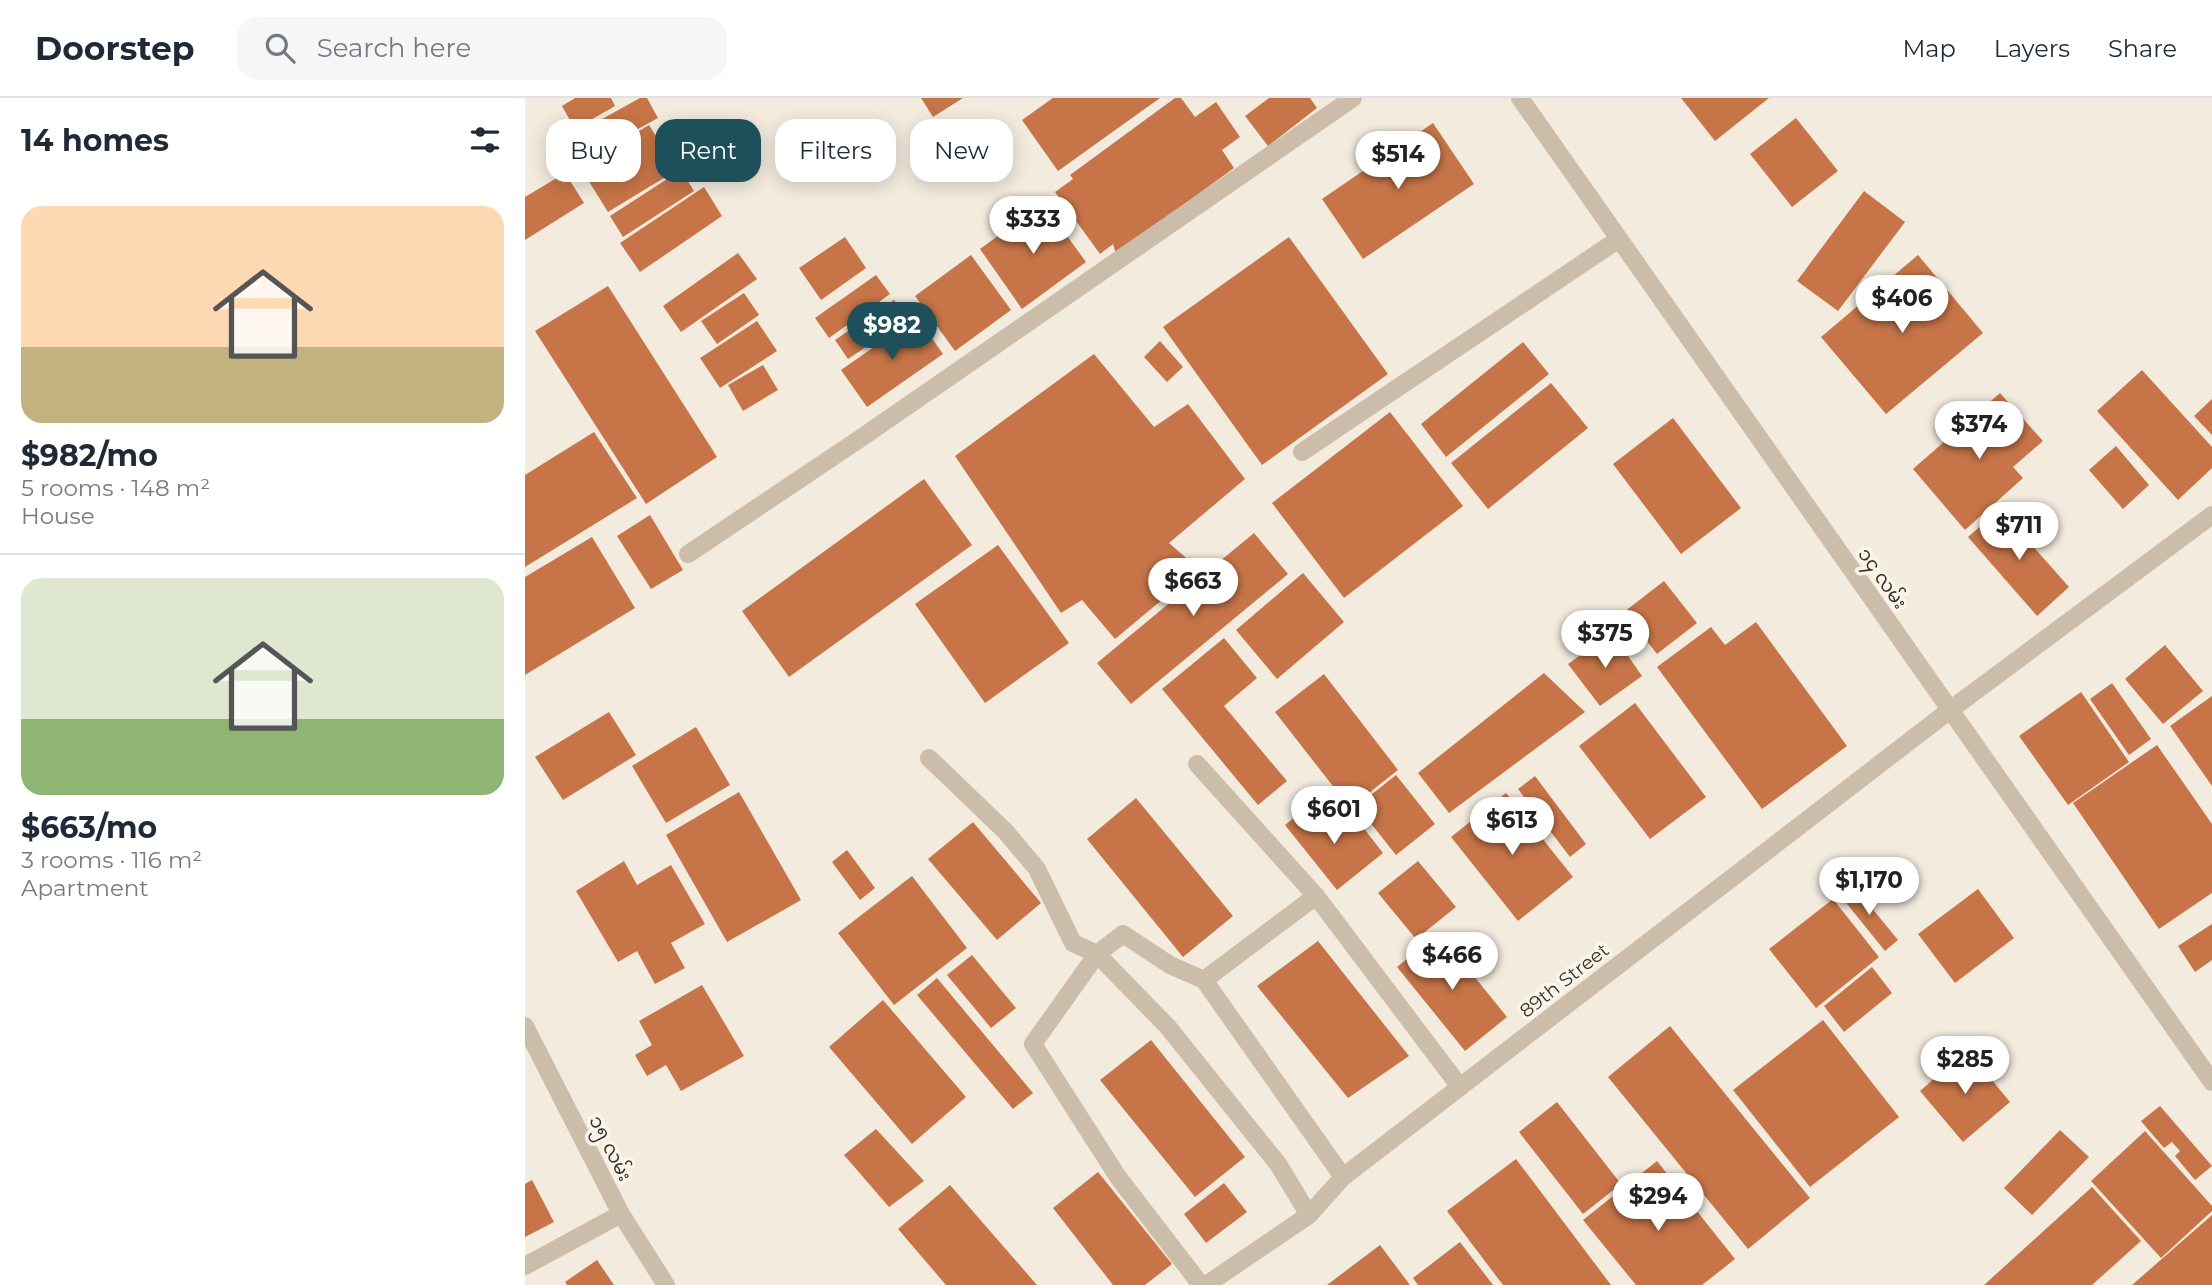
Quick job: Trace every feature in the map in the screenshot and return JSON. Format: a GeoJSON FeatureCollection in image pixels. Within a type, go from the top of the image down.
{"type":"FeatureCollection","features":[{"type":"Feature","properties":{"kind":"street"},"geometry":{"type":"LineString","coordinates":[[688,554],[861,438],[1353,98]]}},
{"type":"Feature","properties":{"kind":"street","name":"၁၄ လမ်း"},"geometry":{"type":"LineString","coordinates":[[1520,98],[2212,1082]]}},
{"type":"Feature","properties":{"kind":"street"},"geometry":{"type":"LineString","coordinates":[[1302,452],[1619,239]]}},
{"type":"Feature","properties":{"kind":"street","name":"89th Street"},"geometry":{"type":"LineString","coordinates":[[1203,1285],[1309,1215],[1343,1177],[1950,710],[2212,515]]}},
{"type":"Feature","properties":{"kind":"street"},"geometry":{"type":"LineString","coordinates":[[929,758],[1005,831],[1037,869],[1073,943],[1097,954],[1168,1027],[1278,1164],[1309,1215]]}},
{"type":"Feature","properties":{"kind":"street"},"geometry":{"type":"LineString","coordinates":[[1197,764],[1316,897],[1460,1087]]}},
{"type":"Feature","properties":{"kind":"street"},"geometry":{"type":"LineString","coordinates":[[1204,980],[1316,897]]}},
{"type":"Feature","properties":{"kind":"street"},"geometry":{"type":"LineString","coordinates":[[1203,1285],[1118,1177],[1033,1044],[1097,954],[1123,934],[1170,965],[1204,980],[1343,1177]]}},
{"type":"Feature","properties":{"kind":"street","name":"၁၅ လမ်း"},"geometry":{"type":"LineString","coordinates":[[525,1026],[621,1214],[666,1285]]}},
{"type":"Feature","properties":{"kind":"street"},"geometry":{"type":"LineString","coordinates":[[525,1266],[621,1214]]}},
{"type":"Feature","properties":{"kind":"building"},"geometry":{"type":"Polygon","coordinates":[[[575,98],[611,98],[615,106],[592,119],[569,119],[562,106],[575,98]]]}},
{"type":"Feature","properties":{"kind":"building"},"geometry":{"type":"Polygon","coordinates":[[[640,98],[647,98],[658,118],[641,127],[641,119],[602,119],[640,98]]]}},
{"type":"Feature","properties":{"kind":"building"},"geometry":{"type":"Polygon","coordinates":[[[921,98],[963,98],[933,117],[921,98]]]}},
{"type":"Feature","properties":{"kind":"building"},"geometry":{"type":"Polygon","coordinates":[[[1053,98],[1160,98],[1058,171],[1022,120],[1053,98]]]}},
{"type":"Feature","properties":{"kind":"building"},"geometry":{"type":"Polygon","coordinates":[[[1175,98],[1181,98],[1195,117],[1216,102],[1240,137],[1222,150],[1234,168],[1116,254],[1113,244],[1100,254],[1055,192],[1073,179],[1070,175],[1175,98]]]}},
{"type":"Feature","properties":{"kind":"building"},"geometry":{"type":"Polygon","coordinates":[[[1269,98],[1310,98],[1317,108],[1268,146],[1245,116],[1269,98]]]}},
{"type":"Feature","properties":{"kind":"building"},"geometry":{"type":"Polygon","coordinates":[[[1681,98],[1769,98],[1715,141],[1681,98]]]}},
{"type":"Feature","properties":{"kind":"building"},"geometry":{"type":"Polygon","coordinates":[[[1796,118],[1838,171],[1792,207],[1750,154],[1796,118]]]}},
{"type":"Feature","properties":{"kind":"building"},"geometry":{"type":"Polygon","coordinates":[[[1433,123],[1474,184],[1363,259],[1322,199],[1433,123]]]}},
{"type":"Feature","properties":{"kind":"building"},"geometry":{"type":"Polygon","coordinates":[[[649,125],[655,135],[655,182],[657,182],[608,212],[589,182],[641,182],[641,130],[649,125]]]}},
{"type":"Feature","properties":{"kind":"building"},"geometry":{"type":"Polygon","coordinates":[[[550,182],[571,182],[584,203],[525,240],[525,197],[550,182]]]}},
{"type":"Feature","properties":{"kind":"building"},"geometry":{"type":"Polygon","coordinates":[[[662,182],[688,182],[694,191],[623,237],[610,216],[662,182]]]}},
{"type":"Feature","properties":{"kind":"building"},"geometry":{"type":"Polygon","coordinates":[[[704,187],[722,216],[640,272],[620,243],[704,187]]]}},
{"type":"Feature","properties":{"kind":"building"},"geometry":{"type":"Polygon","coordinates":[[[1864,191],[1905,222],[1838,311],[1797,281],[1864,191]]]}},
{"type":"Feature","properties":{"kind":"building"},"geometry":{"type":"Polygon","coordinates":[[[1043,203],[1086,262],[1022,309],[980,249],[1043,203]]]}},
{"type":"Feature","properties":{"kind":"building"},"geometry":{"type":"Polygon","coordinates":[[[845,237],[866,268],[821,300],[799,268],[845,237]]]}},
{"type":"Feature","properties":{"kind":"building"},"geometry":{"type":"Polygon","coordinates":[[[1289,237],[1388,374],[1262,465],[1163,327],[1289,237]]]}},
{"type":"Feature","properties":{"kind":"building"},"geometry":{"type":"Polygon","coordinates":[[[738,253],[757,279],[681,332],[663,306],[738,253]]]}},
{"type":"Feature","properties":{"kind":"building"},"geometry":{"type":"Polygon","coordinates":[[[971,255],[1011,310],[955,351],[915,296],[971,255]]]}},
{"type":"Feature","properties":{"kind":"building"},"geometry":{"type":"Polygon","coordinates":[[[1918,255],[1983,333],[1886,414],[1821,337],[1918,255]]]}},
{"type":"Feature","properties":{"kind":"building"},"geometry":{"type":"Polygon","coordinates":[[[876,275],[890,294],[829,338],[815,318],[876,275]]]}},
{"type":"Feature","properties":{"kind":"building"},"geometry":{"type":"Polygon","coordinates":[[[608,286],[717,457],[646,504],[535,331],[608,286]]]}},
{"type":"Feature","properties":{"kind":"building"},"geometry":{"type":"Polygon","coordinates":[[[744,293],[759,315],[717,344],[701,321],[744,293]]]}},
{"type":"Feature","properties":{"kind":"building"},"geometry":{"type":"Polygon","coordinates":[[[894,300],[908,319],[848,359],[835,340],[894,300]]]}},
{"type":"Feature","properties":{"kind":"building"},"geometry":{"type":"Polygon","coordinates":[[[917,317],[943,354],[867,407],[841,370],[917,317]]]}},
{"type":"Feature","properties":{"kind":"building"},"geometry":{"type":"Polygon","coordinates":[[[757,321],[777,351],[720,388],[700,358],[757,321]]]}},
{"type":"Feature","properties":{"kind":"building"},"geometry":{"type":"Polygon","coordinates":[[[1160,341],[1183,367],[1167,382],[1144,357],[1160,341]]]}},
{"type":"Feature","properties":{"kind":"building"},"geometry":{"type":"Polygon","coordinates":[[[1523,342],[1549,374],[1446,457],[1421,424],[1523,342]]]}},
{"type":"Feature","properties":{"kind":"building"},"geometry":{"type":"Polygon","coordinates":[[[1094,354],[1154,427],[1188,404],[1245,479],[1169,543],[1199,569],[1115,639],[1082,600],[1061,613],[955,456],[1094,354]]]}},
{"type":"Feature","properties":{"kind":"building"},"geometry":{"type":"Polygon","coordinates":[[[763,365],[778,390],[743,411],[728,385],[763,365]]]}},
{"type":"Feature","properties":{"kind":"building"},"geometry":{"type":"Polygon","coordinates":[[[2142,370],[2212,447],[2212,468],[2178,500],[2097,411],[2142,370]]]}},
{"type":"Feature","properties":{"kind":"building"},"geometry":{"type":"Polygon","coordinates":[[[1551,383],[1588,428],[1488,509],[1451,463],[1551,383]]]}},
{"type":"Feature","properties":{"kind":"building"},"geometry":{"type":"Polygon","coordinates":[[[2000,393],[2043,441],[2013,467],[2023,478],[1965,530],[1913,469],[2000,393]]]}},
{"type":"Feature","properties":{"kind":"building"},"geometry":{"type":"Polygon","coordinates":[[[2212,399],[2212,435],[2194,416],[2212,399]]]}},
{"type":"Feature","properties":{"kind":"building"},"geometry":{"type":"Polygon","coordinates":[[[1390,412],[1463,506],[1344,598],[1272,503],[1390,412]]]}},
{"type":"Feature","properties":{"kind":"building"},"geometry":{"type":"Polygon","coordinates":[[[1673,418],[1741,508],[1681,554],[1613,464],[1673,418]]]}},
{"type":"Feature","properties":{"kind":"building"},"geometry":{"type":"Polygon","coordinates":[[[594,432],[637,498],[525,567],[525,475],[594,432]]]}},
{"type":"Feature","properties":{"kind":"building"},"geometry":{"type":"Polygon","coordinates":[[[2116,446],[2149,485],[2123,509],[2089,470],[2116,446]]]}},
{"type":"Feature","properties":{"kind":"building"},"geometry":{"type":"Polygon","coordinates":[[[924,479],[972,545],[789,677],[742,611],[924,479]]]}},
{"type":"Feature","properties":{"kind":"building"},"geometry":{"type":"Polygon","coordinates":[[[2000,509],[2069,587],[2037,616],[1968,537],[2000,509]]]}},
{"type":"Feature","properties":{"kind":"building"},"geometry":{"type":"Polygon","coordinates":[[[650,515],[683,570],[651,589],[617,536],[650,515]]]}},
{"type":"Feature","properties":{"kind":"building"},"geometry":{"type":"Polygon","coordinates":[[[1254,533],[1288,574],[1131,704],[1097,663],[1254,533]]]}},
{"type":"Feature","properties":{"kind":"building"},"geometry":{"type":"Polygon","coordinates":[[[592,537],[635,608],[525,675],[525,577],[592,537]]]}},
{"type":"Feature","properties":{"kind":"building"},"geometry":{"type":"Polygon","coordinates":[[[998,545],[1069,643],[985,703],[915,604],[998,545]]]}},
{"type":"Feature","properties":{"kind":"building"},"geometry":{"type":"Polygon","coordinates":[[[1303,573],[1344,622],[1277,679],[1236,630],[1303,573]]]}},
{"type":"Feature","properties":{"kind":"building"},"geometry":{"type":"Polygon","coordinates":[[[1664,581],[1697,623],[1657,654],[1624,612],[1664,581]]]}},
{"type":"Feature","properties":{"kind":"building"},"geometry":{"type":"Polygon","coordinates":[[[1756,622],[1847,746],[1762,809],[1657,667],[1711,627],[1725,645],[1756,622]]]}},
{"type":"Feature","properties":{"kind":"building"},"geometry":{"type":"Polygon","coordinates":[[[1612,633],[1642,676],[1600,706],[1568,664],[1612,633]]]}},
{"type":"Feature","properties":{"kind":"building"},"geometry":{"type":"Polygon","coordinates":[[[1224,638],[1257,678],[1224,706],[1287,781],[1258,805],[1162,689],[1224,638]]]}},
{"type":"Feature","properties":{"kind":"building"},"geometry":{"type":"Polygon","coordinates":[[[2165,645],[2203,691],[2163,724],[2125,679],[2165,645]]]}},
{"type":"Feature","properties":{"kind":"building"},"geometry":{"type":"Polygon","coordinates":[[[1544,673],[1585,712],[1449,813],[1418,773],[1544,673]]]}},
{"type":"Feature","properties":{"kind":"building"},"geometry":{"type":"Polygon","coordinates":[[[1324,674],[1398,770],[1350,808],[1275,712],[1324,674]]]}},
{"type":"Feature","properties":{"kind":"building"},"geometry":{"type":"Polygon","coordinates":[[[2112,683],[2151,739],[2129,755],[2090,699],[2112,683]]]}},
{"type":"Feature","properties":{"kind":"building"},"geometry":{"type":"Polygon","coordinates":[[[2081,692],[2129,762],[2068,805],[2019,736],[2081,692]]]}},
{"type":"Feature","properties":{"kind":"building"},"geometry":{"type":"Polygon","coordinates":[[[2212,696],[2212,786],[2170,726],[2212,696]]]}},
{"type":"Feature","properties":{"kind":"building"},"geometry":{"type":"Polygon","coordinates":[[[1635,703],[1706,797],[1650,839],[1579,746],[1635,703]]]}},
{"type":"Feature","properties":{"kind":"building"},"geometry":{"type":"Polygon","coordinates":[[[609,712],[636,755],[563,800],[535,757],[609,712]]]}},
{"type":"Feature","properties":{"kind":"building"},"geometry":{"type":"Polygon","coordinates":[[[696,727],[730,785],[666,823],[632,766],[696,727]]]}},
{"type":"Feature","properties":{"kind":"building"},"geometry":{"type":"Polygon","coordinates":[[[2157,745],[2212,824],[2212,893],[2159,929],[2073,803],[2157,745]]]}},
{"type":"Feature","properties":{"kind":"building"},"geometry":{"type":"Polygon","coordinates":[[[1396,775],[1435,824],[1396,855],[1357,806],[1396,775]]]}},
{"type":"Feature","properties":{"kind":"building"},"geometry":{"type":"Polygon","coordinates":[[[1535,776],[1586,844],[1570,857],[1518,789],[1535,776]]]}},
{"type":"Feature","properties":{"kind":"building"},"geometry":{"type":"Polygon","coordinates":[[[739,792],[801,900],[727,942],[666,835],[739,792]]]}},
{"type":"Feature","properties":{"kind":"building"},"geometry":{"type":"Polygon","coordinates":[[[1506,793],[1573,877],[1518,921],[1451,837],[1506,793]]]}},
{"type":"Feature","properties":{"kind":"building"},"geometry":{"type":"Polygon","coordinates":[[[1136,798],[1233,916],[1183,957],[1087,839],[1136,798]]]}},
{"type":"Feature","properties":{"kind":"building"},"geometry":{"type":"Polygon","coordinates":[[[1311,804],[1335,833],[1355,817],[1383,853],[1337,890],[1285,825],[1311,804]]]}},
{"type":"Feature","properties":{"kind":"building"},"geometry":{"type":"Polygon","coordinates":[[[973,822],[1041,903],[997,940],[928,859],[973,822]]]}},
{"type":"Feature","properties":{"kind":"building"},"geometry":{"type":"Polygon","coordinates":[[[847,850],[875,888],[860,900],[832,862],[847,850]]]}},
{"type":"Feature","properties":{"kind":"building"},"geometry":{"type":"Polygon","coordinates":[[[624,861],[637,885],[671,865],[705,924],[671,943],[685,968],[655,984],[637,951],[618,962],[576,891],[624,861]]]}},
{"type":"Feature","properties":{"kind":"building"},"geometry":{"type":"Polygon","coordinates":[[[1418,861],[1456,907],[1416,939],[1378,893],[1418,861]]]}},
{"type":"Feature","properties":{"kind":"building"},"geometry":{"type":"Polygon","coordinates":[[[912,876],[967,948],[894,1005],[838,933],[912,876]]]}},
{"type":"Feature","properties":{"kind":"building"},"geometry":{"type":"Polygon","coordinates":[[[1852,884],[1898,940],[1885,951],[1839,894],[1852,884]]]}},
{"type":"Feature","properties":{"kind":"building"},"geometry":{"type":"Polygon","coordinates":[[[1978,889],[2014,938],[1955,983],[1918,934],[1978,889]]]}},
{"type":"Feature","properties":{"kind":"building"},"geometry":{"type":"Polygon","coordinates":[[[1833,899],[1879,957],[1816,1008],[1769,949],[1833,899]]]}},
{"type":"Feature","properties":{"kind":"building"},"geometry":{"type":"Polygon","coordinates":[[[2212,924],[2212,960],[2195,972],[2178,946],[2212,924]]]}},
{"type":"Feature","properties":{"kind":"building"},"geometry":{"type":"Polygon","coordinates":[[[1439,933],[1507,1017],[1465,1051],[1397,967],[1439,933]]]}},
{"type":"Feature","properties":{"kind":"building"},"geometry":{"type":"Polygon","coordinates":[[[1318,941],[1409,1056],[1348,1098],[1257,986],[1318,941]]]}},
{"type":"Feature","properties":{"kind":"building"},"geometry":{"type":"Polygon","coordinates":[[[972,955],[1016,1008],[991,1028],[947,975],[972,955]]]}},
{"type":"Feature","properties":{"kind":"building"},"geometry":{"type":"Polygon","coordinates":[[[1872,967],[1892,993],[1844,1032],[1824,1006],[1872,967]]]}},
{"type":"Feature","properties":{"kind":"building"},"geometry":{"type":"Polygon","coordinates":[[[937,978],[1033,1093],[1013,1109],[917,995],[937,978]]]}},
{"type":"Feature","properties":{"kind":"building"},"geometry":{"type":"Polygon","coordinates":[[[702,985],[744,1056],[681,1091],[666,1065],[647,1076],[635,1055],[652,1045],[639,1021],[702,985]]]}},
{"type":"Feature","properties":{"kind":"building"},"geometry":{"type":"Polygon","coordinates":[[[883,1000],[966,1097],[912,1144],[829,1047],[883,1000]]]}},
{"type":"Feature","properties":{"kind":"building"},"geometry":{"type":"Polygon","coordinates":[[[1823,1020],[1899,1117],[1810,1187],[1733,1090],[1823,1020]]]}},
{"type":"Feature","properties":{"kind":"building"},"geometry":{"type":"Polygon","coordinates":[[[1670,1026],[1810,1198],[1748,1249],[1608,1077],[1670,1026]]]}},
{"type":"Feature","properties":{"kind":"building"},"geometry":{"type":"Polygon","coordinates":[[[1151,1040],[1245,1157],[1195,1197],[1100,1080],[1151,1040]]]}},
{"type":"Feature","properties":{"kind":"building"},"geometry":{"type":"Polygon","coordinates":[[[1967,1050],[2010,1102],[1963,1142],[1920,1091],[1967,1050]]]}},
{"type":"Feature","properties":{"kind":"building"},"geometry":{"type":"Polygon","coordinates":[[[1557,1102],[1621,1184],[1583,1214],[1519,1132],[1557,1102]]]}},
{"type":"Feature","properties":{"kind":"building"},"geometry":{"type":"Polygon","coordinates":[[[2160,1106],[2212,1166],[2195,1180],[2175,1156],[2180,1151],[2172,1142],[2164,1148],[2141,1121],[2160,1106]]]}},
{"type":"Feature","properties":{"kind":"building"},"geometry":{"type":"Polygon","coordinates":[[[876,1129],[924,1181],[889,1207],[844,1155],[876,1129]]]}},
{"type":"Feature","properties":{"kind":"building"},"geometry":{"type":"Polygon","coordinates":[[[2060,1130],[2089,1157],[2032,1215],[2004,1188],[2060,1130]]]}},
{"type":"Feature","properties":{"kind":"building"},"geometry":{"type":"Polygon","coordinates":[[[2145,1131],[2212,1206],[2212,1211],[2161,1258],[2091,1181],[2145,1131]]]}},
{"type":"Feature","properties":{"kind":"building"},"geometry":{"type":"Polygon","coordinates":[[[1516,1159],[1611,1285],[1503,1285],[1447,1211],[1516,1159]]]}},
{"type":"Feature","properties":{"kind":"building"},"geometry":{"type":"Polygon","coordinates":[[[1657,1161],[1735,1259],[1702,1285],[1636,1285],[1583,1220],[1657,1161]]]}},
{"type":"Feature","properties":{"kind":"building"},"geometry":{"type":"Polygon","coordinates":[[[1098,1172],[1172,1264],[1145,1285],[1113,1285],[1053,1208],[1098,1172]]]}},
{"type":"Feature","properties":{"kind":"building"},"geometry":{"type":"Polygon","coordinates":[[[532,1180],[554,1222],[525,1237],[525,1184],[532,1180]]]}},
{"type":"Feature","properties":{"kind":"building"},"geometry":{"type":"Polygon","coordinates":[[[1224,1183],[1247,1212],[1206,1243],[1184,1214],[1224,1183]]]}},
{"type":"Feature","properties":{"kind":"building"},"geometry":{"type":"Polygon","coordinates":[[[950,1185],[1037,1285],[946,1285],[898,1229],[950,1185]]]}},
{"type":"Feature","properties":{"kind":"building"},"geometry":{"type":"Polygon","coordinates":[[[2092,1187],[2141,1241],[2092,1285],[1984,1285],[2092,1187]]]}},
{"type":"Feature","properties":{"kind":"building"},"geometry":{"type":"Polygon","coordinates":[[[2212,1215],[2212,1285],[2132,1285],[2212,1215]]]}},
{"type":"Feature","properties":{"kind":"building"},"geometry":{"type":"Polygon","coordinates":[[[1460,1242],[1493,1285],[1418,1285],[1413,1278],[1460,1242]]]}},
{"type":"Feature","properties":{"kind":"building"},"geometry":{"type":"Polygon","coordinates":[[[1380,1245],[1410,1285],[1327,1285],[1380,1245]]]}},
{"type":"Feature","properties":{"kind":"building"},"geometry":{"type":"Polygon","coordinates":[[[597,1260],[614,1285],[567,1285],[565,1282],[597,1260]]]}}]}
